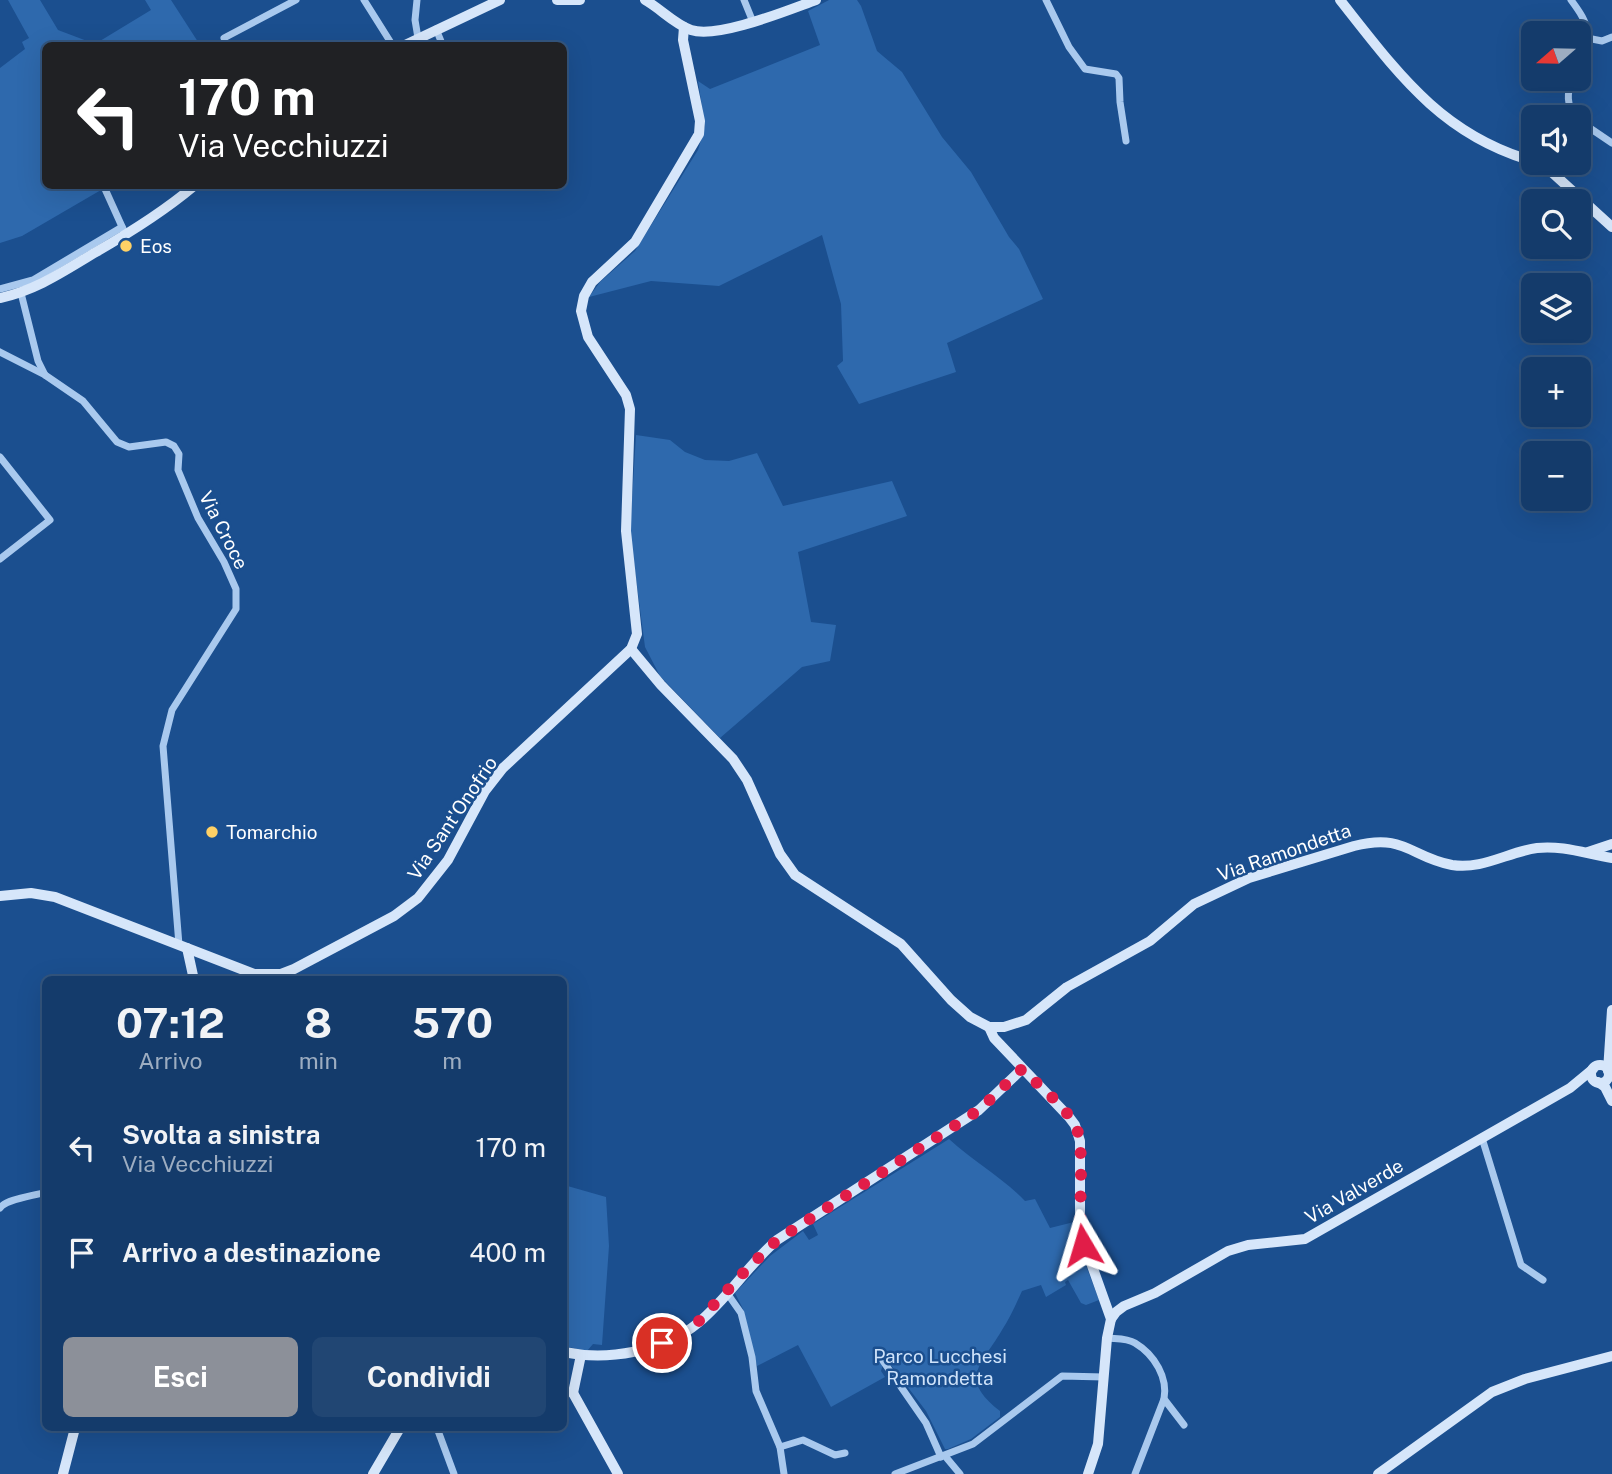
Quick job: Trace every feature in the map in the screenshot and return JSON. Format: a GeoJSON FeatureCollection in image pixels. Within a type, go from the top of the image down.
{"type":"FeatureCollection","features":[{"type":"Feature","properties":{"kind":"street"},"geometry":{"type":"LineString","coordinates":[[224,38],[296,0]]}},
{"type":"Feature","properties":{"kind":"street"},"geometry":{"type":"LineString","coordinates":[[364,0],[390,42]]}},
{"type":"Feature","properties":{"kind":"street"},"geometry":{"type":"LineString","coordinates":[[417,0],[415,20],[418,38]]}},
{"type":"Feature","properties":{"kind":"street"},"geometry":{"type":"LineString","coordinates":[[410,42],[500,0]]}},
{"type":"Feature","properties":{"kind":"street"},"geometry":{"type":"LineString","coordinates":[[556,0],[580,0]]}},
{"type":"Feature","properties":{"kind":"street"},"geometry":{"type":"LineString","coordinates":[[645,0],[693,31],[708,31],[754,22],[816,0]]}},
{"type":"Feature","properties":{"kind":"street"},"geometry":{"type":"LineString","coordinates":[[744,0],[754,22]]}},
{"type":"Feature","properties":{"kind":"street"},"geometry":{"type":"LineString","coordinates":[[1046,0],[1069,47],[1085,69],[1115,74],[1119,78],[1119,102],[1126,141]]}},
{"type":"Feature","properties":{"kind":"street"},"geometry":{"type":"LineString","coordinates":[[1340,0],[1401,78],[1428,104],[1484,143],[1521,158]]}},
{"type":"Feature","properties":{"kind":"street"},"geometry":{"type":"LineString","coordinates":[[1571,0],[1586,21]]}},
{"type":"Feature","properties":{"kind":"street"},"geometry":{"type":"LineString","coordinates":[[684,27],[683,40],[700,121],[699,134],[635,242],[593,282],[584,296],[581,311],[588,337],[626,395],[630,409],[626,531],[637,634],[631,649],[661,685],[733,759],[754,793],[780,854],[795,875],[901,944],[951,1000],[970,1017],[989,1027],[994,1038],[1069,1117],[1078,1132],[1080,1232],[1111,1319],[1098,1444],[1088,1474]]}},
{"type":"Feature","properties":{"kind":"street"},"geometry":{"type":"LineString","coordinates":[[436,29],[441,42]]}},
{"type":"Feature","properties":{"kind":"street"},"geometry":{"type":"LineString","coordinates":[[1591,39],[1602,41],[1612,37]]}},
{"type":"Feature","properties":{"kind":"street"},"geometry":{"type":"LineString","coordinates":[[1591,128],[1612,143]]}},
{"type":"Feature","properties":{"kind":"street"},"geometry":{"type":"LineString","coordinates":[[1555,175],[1612,227]]}},
{"type":"Feature","properties":{"kind":"street"},"geometry":{"type":"LineString","coordinates":[[105,189],[124,231]]}},
{"type":"Feature","properties":{"kind":"street"},"geometry":{"type":"LineString","coordinates":[[0,289],[33,280],[161,213],[190,189]]}},
{"type":"Feature","properties":{"kind":"street"},"geometry":{"type":"LineString","coordinates":[[0,299],[60,276],[124,231]]}},
{"type":"Feature","properties":{"kind":"street"},"geometry":{"type":"LineString","coordinates":[[21,293],[38,362],[45,376]]}},
{"type":"Feature","properties":{"kind":"street","name":"Via Croce"},"geometry":{"type":"LineString","coordinates":[[0,352],[45,376],[83,401],[117,442],[129,447],[166,442],[174,446],[179,454],[178,471],[198,519],[230,573],[236,589],[236,609],[172,710],[163,746],[183,947]]}},
{"type":"Feature","properties":{"kind":"street"},"geometry":{"type":"LineString","coordinates":[[0,457],[50,520],[0,559]]}},
{"type":"Feature","properties":{"kind":"street","name":"Via Sant'Onofrio"},"geometry":{"type":"LineString","coordinates":[[0,896],[31,893],[55,897],[254,974],[281,974],[394,916],[418,898],[439,872],[485,791],[503,768],[631,649]]}},
{"type":"Feature","properties":{"kind":"street","name":"Via Ramondetta"},"geometry":{"type":"LineString","coordinates":[[989,1027],[1004,1027],[1026,1020],[1067,987],[1150,941],[1194,904],[1249,878],[1354,846],[1371,842],[1396,843],[1438,862],[1463,866],[1540,848],[1558,847],[1612,858]]}},
{"type":"Feature","properties":{"kind":"street"},"geometry":{"type":"LineString","coordinates":[[1581,853],[1612,844]]}},
{"type":"Feature","properties":{"kind":"street"},"geometry":{"type":"LineString","coordinates":[[183,947],[193,976]]}},
{"type":"Feature","properties":{"kind":"street"},"geometry":{"type":"LineString","coordinates":[[1570,1088],[1605,1081],[1608,1072],[1612,1010]]}},
{"type":"Feature","properties":{"kind":"street"},"geometry":{"type":"LineString","coordinates":[[1570,1088],[1594,1068],[1602,1056],[1610,1031]]}},
{"type":"Feature","properties":{"kind":"street"},"geometry":{"type":"LineString","coordinates":[[1594,1068],[1602,1065],[1608,1072],[1612,1088]]}},
{"type":"Feature","properties":{"kind":"street"},"geometry":{"type":"LineString","coordinates":[[1594,1068],[1592,1075],[1607,1091],[1612,1101]]}},
{"type":"Feature","properties":{"kind":"street"},"geometry":{"type":"LineString","coordinates":[[567,1354],[627,1352],[662,1343],[698,1322],[758,1256],[777,1240],[970,1116],[1022,1069]]}},
{"type":"Feature","properties":{"kind":"street","name":"Via Valverde"},"geometry":{"type":"LineString","coordinates":[[1111,1319],[1124,1306],[1155,1293],[1228,1251],[1248,1245],[1305,1239],[1570,1088]]}},
{"type":"Feature","properties":{"kind":"street"},"geometry":{"type":"LineString","coordinates":[[1482,1138],[1521,1265],[1543,1280]]}},
{"type":"Feature","properties":{"kind":"street"},"geometry":{"type":"LineString","coordinates":[[0,1208],[8,1201],[42,1193]]}},
{"type":"Feature","properties":{"kind":"street"},"geometry":{"type":"LineString","coordinates":[[727,1293],[741,1313],[749,1341],[756,1391],[780,1447],[784,1474]]}},
{"type":"Feature","properties":{"kind":"street"},"geometry":{"type":"LineString","coordinates":[[1107,1338],[1134,1342],[1165,1379],[1164,1399],[1135,1474]]}},
{"type":"Feature","properties":{"kind":"street"},"geometry":{"type":"LineString","coordinates":[[581,1355],[568,1391],[618,1474]]}},
{"type":"Feature","properties":{"kind":"street"},"geometry":{"type":"LineString","coordinates":[[1378,1474],[1492,1392],[1525,1379],[1612,1356]]}},
{"type":"Feature","properties":{"kind":"street"},"geometry":{"type":"LineString","coordinates":[[881,1358],[926,1423],[943,1456],[960,1474]]}},
{"type":"Feature","properties":{"kind":"street"},"geometry":{"type":"LineString","coordinates":[[895,1474],[973,1444],[1062,1376],[1104,1377]]}},
{"type":"Feature","properties":{"kind":"street"},"geometry":{"type":"LineString","coordinates":[[1164,1399],[1184,1425]]}},
{"type":"Feature","properties":{"kind":"street"},"geometry":{"type":"LineString","coordinates":[[63,1474],[74,1431]]}},
{"type":"Feature","properties":{"kind":"street"},"geometry":{"type":"LineString","coordinates":[[373,1474],[398,1431]]}},
{"type":"Feature","properties":{"kind":"street"},"geometry":{"type":"LineString","coordinates":[[438,1431],[454,1474]]}},
{"type":"Feature","properties":{"kind":"street"},"geometry":{"type":"LineString","coordinates":[[780,1447],[803,1440],[835,1455],[845,1453]]}},
{"type":"Feature","properties":{"kind":"green space"},"geometry":{"type":"Polygon","coordinates":[[[8,0],[40,0],[58,30],[90,42],[42,42],[42,189],[101,189],[22,236],[0,243],[0,68],[25,49],[22,42],[29,38],[8,0]]]}},
{"type":"Feature","properties":{"kind":"green space"},"geometry":{"type":"Polygon","coordinates":[[[145,0],[171,0],[198,42],[98,42],[151,10],[145,0]]]}},
{"type":"Feature","properties":{"kind":"green space"},"geometry":{"type":"Polygon","coordinates":[[[829,0],[857,0],[877,51],[902,72],[942,137],[971,172],[1009,237],[1019,249],[1043,299],[947,343],[956,372],[859,404],[837,366],[843,361],[841,304],[822,235],[719,286],[651,281],[589,297],[600,282],[635,251],[698,150],[705,126],[698,81],[710,89],[820,45],[808,11],[829,0]]]}},
{"type":"Feature","properties":{"kind":"green space"},"geometry":{"type":"Polygon","coordinates":[[[636,435],[670,440],[685,452],[705,460],[729,461],[757,453],[783,506],[892,481],[907,516],[798,552],[811,622],[836,625],[830,661],[802,667],[720,738],[660,676],[645,647],[630,533],[636,435]]]}},
{"type":"Feature","properties":{"kind":"green space","name":"Parco Lucchesi Ramondetta"},"geometry":{"type":"Polygon","coordinates":[[[949,1139],[1025,1201],[1035,1199],[1050,1228],[1074,1222],[1078,1244],[1099,1300],[1086,1305],[1081,1303],[1068,1280],[1066,1285],[1046,1297],[1041,1285],[1022,1291],[1008,1321],[977,1372],[980,1389],[987,1400],[1000,1411],[1000,1417],[971,1439],[945,1449],[926,1411],[884,1356],[879,1359],[883,1364],[881,1371],[885,1377],[831,1407],[798,1345],[757,1366],[743,1309],[735,1293],[770,1256],[803,1231],[809,1240],[818,1235],[813,1224],[949,1139]]]}},
{"type":"Feature","properties":{"kind":"green space"},"geometry":{"type":"Polygon","coordinates":[[[567,1186],[606,1197],[609,1246],[602,1345],[593,1344],[587,1351],[567,1347],[567,1186]]]}},
{"type":"Feature","properties":{"kind":"place","name":"Eos"},"geometry":{"type":"Point","coordinates":[126,246]}},
{"type":"Feature","properties":{"kind":"place","name":"Tomarchio"},"geometry":{"type":"Point","coordinates":[212,832]}},
{"type":"Feature","properties":{"kind":"route"},"geometry":{"type":"LineString","coordinates":[[662,1343],[682,1334],[698,1322],[758,1256],[777,1240],[979,1110],[1022,1069],[1069,1117],[1078,1132],[1079,1219],[1083,1245]]}}]}
